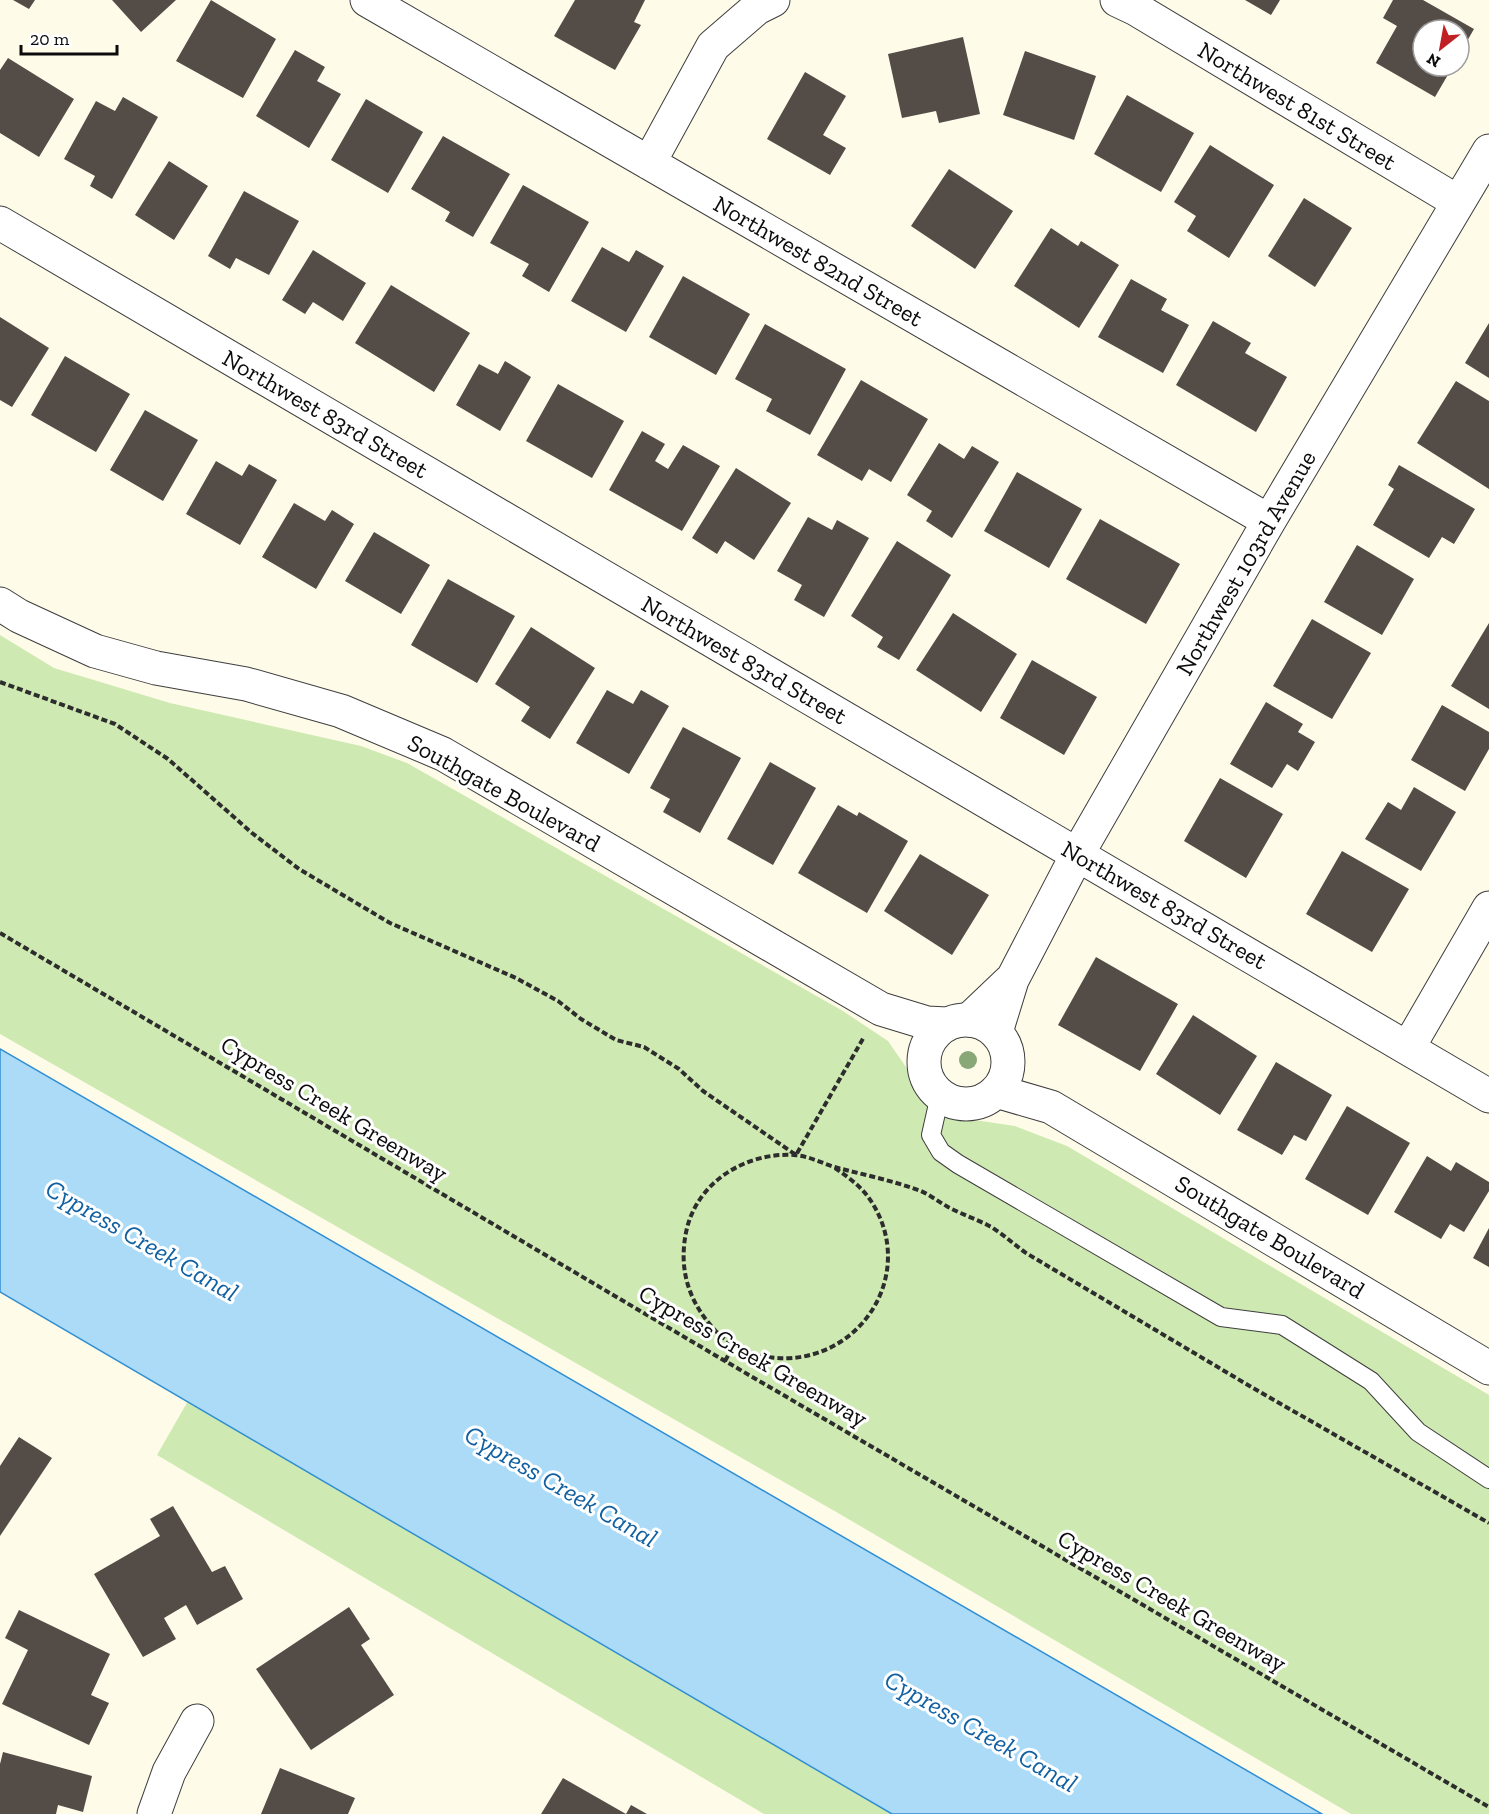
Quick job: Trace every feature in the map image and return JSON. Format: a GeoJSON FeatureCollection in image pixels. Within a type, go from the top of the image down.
{"type":"FeatureCollection","features":[{"type":"Feature","properties":{"kind":"street","name":"Northwest 82nd Street"},"geometry":{"type":"LineString","coordinates":[[367,0],[1269,521]]}},
{"type":"Feature","properties":{"kind":"street"},"geometry":{"type":"LineString","coordinates":[[649,163],[713,46],[757,8],[773,0]]}},
{"type":"Feature","properties":{"kind":"street","name":"Northwest 81st Street"},"geometry":{"type":"LineString","coordinates":[[1132,3],[1458,202]]}},
{"type":"Feature","properties":{"kind":"street","name":"Northwest 103rd Avenue"},"geometry":{"type":"LineString","coordinates":[[980,1033],[1011,980],[1077,855],[1269,521],[1489,152]]}},
{"type":"Feature","properties":{"kind":"street","name":"Northwest 83rd Street"},"geometry":{"type":"LineString","coordinates":[[0,223],[1489,1096]]}},
{"type":"Feature","properties":{"kind":"street","name":"Southgate Boulevard"},"geometry":{"type":"LineString","coordinates":[[0,604],[19,616],[95,651],[156,668],[246,684],[341,711],[443,754],[875,1019],[907,1035],[924,1066]]}},
{"type":"Feature","properties":{"kind":"street"},"geometry":{"type":"LineString","coordinates":[[1408,1048],[1489,908]]}},
{"type":"Feature","properties":{"kind":"street","name":"Southgate Boulevard"},"geometry":{"type":"LineString","coordinates":[[875,1019],[927,1023],[980,1033],[1050,1107]]}},
{"type":"Feature","properties":{"kind":"street"},"geometry":{"type":"LineString","coordinates":[[937,1031],[980,1033],[1006,1075],[996,1091],[986,1098],[969,1103],[951,1101],[932,1087],[924,1066],[924,1053],[929,1041],[937,1031]]}},
{"type":"Feature","properties":{"kind":"street","name":"Southgate Boulevard"},"geometry":{"type":"LineString","coordinates":[[996,1091],[1050,1107],[1489,1368]]}},
{"type":"Feature","properties":{"kind":"street"},"geometry":{"type":"LineString","coordinates":[[154,1814],[169,1772],[197,1721]]}},
{"type":"Feature","properties":{"kind":"lane"},"geometry":{"type":"LineString","coordinates":[[940,1095],[931,1135],[941,1152],[958,1164],[1221,1317],[1282,1325],[1371,1381],[1418,1432],[1489,1479]]}},
{"type":"Feature","properties":{"kind":"path"},"geometry":{"type":"LineString","coordinates":[[0,682],[115,724],[168,759],[252,833],[299,869],[390,923],[516,978],[558,1001],[581,1019],[616,1040],[644,1047],[679,1069],[703,1091],[796,1155]]}},
{"type":"Feature","properties":{"kind":"path","name":"Cypress Creek Greenway"},"geometry":{"type":"LineString","coordinates":[[0,933],[725,1361],[1489,1807]]}},
{"type":"Feature","properties":{"kind":"path"},"geometry":{"type":"LineString","coordinates":[[796,1155],[875,1019]]}},
{"type":"Feature","properties":{"kind":"path"},"geometry":{"type":"LineString","coordinates":[[834,1167],[855,1182],[866,1195],[882,1223],[887,1247],[886,1272],[880,1296],[868,1317],[851,1336],[830,1349],[806,1357],[782,1359],[757,1355],[735,1345],[716,1331],[700,1314],[689,1293],[683,1259],[688,1225],[697,1204],[712,1185],[729,1171],[750,1160],[773,1155],[796,1155],[922,1192],[949,1208],[993,1228],[1026,1253],[1253,1388],[1489,1523]]}},
{"type":"Feature","properties":{"kind":"path"},"geometry":{"type":"LineString","coordinates":[[725,1361],[735,1345]]}},
{"type":"Feature","properties":{"kind":"green space"},"geometry":{"type":"Polygon","coordinates":[[[0,635],[54,668],[170,703],[361,746],[407,763],[843,1011],[888,1041],[906,1067],[920,1096],[961,1118],[1015,1126],[1067,1146],[1489,1395],[1489,1814],[1351,1814],[838,1513],[0,1034],[0,635]]]}},
{"type":"Feature","properties":{"kind":"green space"},"geometry":{"type":"Polygon","coordinates":[[[188,1401],[892,1814],[764,1814],[157,1455],[188,1401]]]}},
{"type":"Feature","properties":{"kind":"water","name":"Cypress Creek Canal"},"geometry":{"type":"Polygon","coordinates":[[[0,1049],[1322,1814],[892,1814],[0,1292],[0,1049]]]}},
{"type":"Feature","properties":{"kind":"building"},"geometry":{"type":"Polygon","coordinates":[[[13,0],[35,0],[29,9],[13,0]]]}},
{"type":"Feature","properties":{"kind":"building"},"geometry":{"type":"Polygon","coordinates":[[[112,0],[176,0],[141,32],[112,0]]]}},
{"type":"Feature","properties":{"kind":"building"},"geometry":{"type":"Polygon","coordinates":[[[211,0],[276,39],[243,98],[176,61],[211,0]]]}},
{"type":"Feature","properties":{"kind":"building"},"geometry":{"type":"Polygon","coordinates":[[[575,0],[645,0],[634,22],[641,25],[615,70],[554,36],[575,0]]]}},
{"type":"Feature","properties":{"kind":"building"},"geometry":{"type":"Polygon","coordinates":[[[1245,0],[1280,0],[1271,15],[1245,0]]]}},
{"type":"Feature","properties":{"kind":"building"},"geometry":{"type":"Polygon","coordinates":[[[1393,0],[1423,0],[1455,18],[1411,18],[1411,78],[1446,78],[1435,97],[1376,63],[1397,26],[1383,18],[1393,0]]]}},
{"type":"Feature","properties":{"kind":"building"},"geometry":{"type":"Polygon","coordinates":[[[963,37],[980,114],[939,123],[936,111],[902,118],[888,54],[963,37]]]}},
{"type":"Feature","properties":{"kind":"building"},"geometry":{"type":"Polygon","coordinates":[[[295,50],[325,67],[317,81],[341,94],[309,148],[256,116],[295,50]]]}},
{"type":"Feature","properties":{"kind":"building"},"geometry":{"type":"Polygon","coordinates":[[[1025,51],[1096,76],[1074,140],[1003,115],[1025,51]]]}},
{"type":"Feature","properties":{"kind":"building"},"geometry":{"type":"Polygon","coordinates":[[[8,58],[74,99],[39,157],[0,133],[0,70],[8,58]]]}},
{"type":"Feature","properties":{"kind":"building"},"geometry":{"type":"Polygon","coordinates":[[[805,72],[846,96],[823,135],[846,148],[830,175],[767,139],[805,72]]]}},
{"type":"Feature","properties":{"kind":"building"},"geometry":{"type":"Polygon","coordinates":[[[1127,95],[1194,133],[1161,192],[1094,154],[1127,95]]]}},
{"type":"Feature","properties":{"kind":"building"},"geometry":{"type":"Polygon","coordinates":[[[123,97],[158,117],[112,199],[90,186],[95,176],[64,159],[96,101],[115,111],[123,97]]]}},
{"type":"Feature","properties":{"kind":"building"},"geometry":{"type":"Polygon","coordinates":[[[366,99],[423,132],[388,193],[331,160],[366,99]]]}},
{"type":"Feature","properties":{"kind":"building"},"geometry":{"type":"Polygon","coordinates":[[[443,136],[510,174],[473,237],[445,221],[450,212],[411,189],[443,136]]]}},
{"type":"Feature","properties":{"kind":"building"},"geometry":{"type":"Polygon","coordinates":[[[1210,145],[1274,185],[1229,258],[1187,231],[1196,216],[1174,202],[1210,145]]]}},
{"type":"Feature","properties":{"kind":"building"},"geometry":{"type":"Polygon","coordinates":[[[169,161],[208,186],[174,240],[135,215],[169,161]]]}},
{"type":"Feature","properties":{"kind":"building"},"geometry":{"type":"Polygon","coordinates":[[[949,169],[1013,211],[975,269],[911,226],[949,169]]]}},
{"type":"Feature","properties":{"kind":"building"},"geometry":{"type":"Polygon","coordinates":[[[523,185],[589,222],[549,292],[522,276],[529,264],[490,243],[523,185]]]}},
{"type":"Feature","properties":{"kind":"building"},"geometry":{"type":"Polygon","coordinates":[[[244,191],[299,221],[269,275],[236,258],[230,269],[208,256],[244,191]]]}},
{"type":"Feature","properties":{"kind":"building"},"geometry":{"type":"Polygon","coordinates":[[[1304,198],[1352,228],[1315,287],[1268,256],[1304,198]]]}},
{"type":"Feature","properties":{"kind":"building"},"geometry":{"type":"Polygon","coordinates":[[[1051,228],[1078,246],[1081,241],[1119,265],[1079,328],[1014,286],[1051,228]]]}},
{"type":"Feature","properties":{"kind":"building"},"geometry":{"type":"Polygon","coordinates":[[[602,247],[629,262],[636,250],[664,266],[626,332],[571,301],[602,247]]]}},
{"type":"Feature","properties":{"kind":"building"},"geometry":{"type":"Polygon","coordinates":[[[313,250],[366,283],[343,321],[313,302],[305,314],[282,300],[313,250]]]}},
{"type":"Feature","properties":{"kind":"building"},"geometry":{"type":"Polygon","coordinates":[[[683,276],[750,314],[716,375],[649,337],[683,276]]]}},
{"type":"Feature","properties":{"kind":"building"},"geometry":{"type":"Polygon","coordinates":[[[1131,279],[1167,299],[1161,310],[1189,325],[1163,373],[1098,337],[1131,279]]]}},
{"type":"Feature","properties":{"kind":"building"},"geometry":{"type":"Polygon","coordinates":[[[391,285],[470,333],[434,392],[355,343],[391,285]]]}},
{"type":"Feature","properties":{"kind":"building"},"geometry":{"type":"Polygon","coordinates":[[[0,317],[49,348],[12,407],[0,400],[0,317]]]}},
{"type":"Feature","properties":{"kind":"building"},"geometry":{"type":"Polygon","coordinates":[[[1213,321],[1251,343],[1245,353],[1287,377],[1256,432],[1176,385],[1213,321]]]}},
{"type":"Feature","properties":{"kind":"building"},"geometry":{"type":"Polygon","coordinates":[[[1489,323],[1489,378],[1465,363],[1489,323]]]}},
{"type":"Feature","properties":{"kind":"building"},"geometry":{"type":"Polygon","coordinates":[[[765,324],[846,369],[810,435],[766,411],[772,399],[735,379],[765,324]]]}},
{"type":"Feature","properties":{"kind":"building"},"geometry":{"type":"Polygon","coordinates":[[[65,356],[130,394],[96,452],[31,415],[65,356]]]}},
{"type":"Feature","properties":{"kind":"building"},"geometry":{"type":"Polygon","coordinates":[[[505,361],[531,377],[500,431],[456,405],[479,364],[498,374],[505,361]]]}},
{"type":"Feature","properties":{"kind":"building"},"geometry":{"type":"Polygon","coordinates":[[[861,380],[928,419],[891,482],[869,469],[862,481],[817,455],[861,380]]]}},
{"type":"Feature","properties":{"kind":"building"},"geometry":{"type":"Polygon","coordinates":[[[1456,381],[1489,401],[1489,489],[1417,443],[1456,381]]]}},
{"type":"Feature","properties":{"kind":"building"},"geometry":{"type":"Polygon","coordinates":[[[558,384],[624,421],[592,478],[526,441],[558,384]]]}},
{"type":"Feature","properties":{"kind":"building"},"geometry":{"type":"Polygon","coordinates":[[[145,410],[198,440],[163,501],[110,470],[145,410]]]}},
{"type":"Feature","properties":{"kind":"building"},"geometry":{"type":"Polygon","coordinates":[[[642,431],[665,444],[655,461],[668,469],[683,445],[720,466],[682,531],[609,490],[642,431]]]}},
{"type":"Feature","properties":{"kind":"building"},"geometry":{"type":"Polygon","coordinates":[[[939,443],[964,459],[972,446],[999,462],[952,538],[926,521],[932,511],[907,495],[939,443]]]}},
{"type":"Feature","properties":{"kind":"building"},"geometry":{"type":"Polygon","coordinates":[[[216,461],[242,476],[249,464],[277,480],[240,545],[186,514],[216,461]]]}},
{"type":"Feature","properties":{"kind":"building"},"geometry":{"type":"Polygon","coordinates":[[[1399,465],[1475,509],[1454,544],[1442,537],[1429,558],[1373,525],[1394,489],[1388,485],[1399,465]]]}},
{"type":"Feature","properties":{"kind":"building"},"geometry":{"type":"Polygon","coordinates":[[[736,468],[791,503],[754,560],[725,541],[717,554],[692,538],[736,468]]]}},
{"type":"Feature","properties":{"kind":"building"},"geometry":{"type":"Polygon","coordinates":[[[1017,472],[1082,509],[1049,568],[984,531],[1017,472]]]}},
{"type":"Feature","properties":{"kind":"building"},"geometry":{"type":"Polygon","coordinates":[[[294,503],[325,521],[332,510],[354,524],[316,589],[262,557],[294,503]]]}},
{"type":"Feature","properties":{"kind":"building"},"geometry":{"type":"Polygon","coordinates":[[[808,517],[832,530],[837,520],[869,538],[824,617],[794,600],[802,585],[777,571],[808,517]]]}},
{"type":"Feature","properties":{"kind":"building"},"geometry":{"type":"Polygon","coordinates":[[[1100,519],[1180,564],[1146,624],[1066,579],[1100,519]]]}},
{"type":"Feature","properties":{"kind":"building"},"geometry":{"type":"Polygon","coordinates":[[[374,532],[430,565],[401,614],[345,581],[374,532]]]}},
{"type":"Feature","properties":{"kind":"building"},"geometry":{"type":"Polygon","coordinates":[[[897,541],[951,575],[899,660],[877,647],[883,637],[851,616],[897,541]]]}},
{"type":"Feature","properties":{"kind":"building"},"geometry":{"type":"Polygon","coordinates":[[[1357,545],[1414,579],[1382,635],[1324,602],[1357,545]]]}},
{"type":"Feature","properties":{"kind":"building"},"geometry":{"type":"Polygon","coordinates":[[[448,579],[515,616],[477,683],[411,645],[448,579]]]}},
{"type":"Feature","properties":{"kind":"building"},"geometry":{"type":"Polygon","coordinates":[[[953,613],[1017,654],[981,712],[916,670],[953,613]]]}},
{"type":"Feature","properties":{"kind":"building"},"geometry":{"type":"Polygon","coordinates":[[[1312,619],[1371,653],[1332,719],[1273,686],[1312,619]]]}},
{"type":"Feature","properties":{"kind":"building"},"geometry":{"type":"Polygon","coordinates":[[[1489,623],[1489,709],[1451,686],[1489,623]]]}},
{"type":"Feature","properties":{"kind":"building"},"geometry":{"type":"Polygon","coordinates":[[[531,627],[595,668],[550,739],[521,721],[530,707],[495,684],[531,627]]]}},
{"type":"Feature","properties":{"kind":"building"},"geometry":{"type":"Polygon","coordinates":[[[1032,660],[1097,697],[1064,755],[1000,718],[1032,660]]]}},
{"type":"Feature","properties":{"kind":"building"},"geometry":{"type":"Polygon","coordinates":[[[607,690],[633,704],[641,690],[669,706],[629,774],[576,743],[607,690]]]}},
{"type":"Feature","properties":{"kind":"building"},"geometry":{"type":"Polygon","coordinates":[[[1266,702],[1303,724],[1298,732],[1315,742],[1298,771],[1287,764],[1272,788],[1230,764],[1266,702]]]}},
{"type":"Feature","properties":{"kind":"building"},"geometry":{"type":"Polygon","coordinates":[[[1442,705],[1489,732],[1489,749],[1465,791],[1411,760],[1442,705]]]}},
{"type":"Feature","properties":{"kind":"building"},"geometry":{"type":"Polygon","coordinates":[[[683,727],[741,758],[700,833],[663,812],[670,799],[650,788],[683,727]]]}},
{"type":"Feature","properties":{"kind":"building"},"geometry":{"type":"Polygon","coordinates":[[[770,762],[816,788],[773,865],[727,839],[770,762]]]}},
{"type":"Feature","properties":{"kind":"building"},"geometry":{"type":"Polygon","coordinates":[[[1220,778],[1283,814],[1246,878],[1184,841],[1220,778]]]}},
{"type":"Feature","properties":{"kind":"building"},"geometry":{"type":"Polygon","coordinates":[[[1414,787],[1456,812],[1421,871],[1365,839],[1388,802],[1401,810],[1414,787]]]}},
{"type":"Feature","properties":{"kind":"building"},"geometry":{"type":"Polygon","coordinates":[[[838,805],[857,816],[859,812],[908,841],[867,913],[798,873],[838,805]]]}},
{"type":"Feature","properties":{"kind":"building"},"geometry":{"type":"Polygon","coordinates":[[[1342,851],[1409,889],[1372,952],[1306,914],[1342,851]]]}},
{"type":"Feature","properties":{"kind":"building"},"geometry":{"type":"Polygon","coordinates":[[[920,854],[989,895],[952,955],[884,911],[920,854]]]}},
{"type":"Feature","properties":{"kind":"building"},"geometry":{"type":"Polygon","coordinates":[[[1096,957],[1178,1004],[1140,1071],[1058,1025],[1096,957]]]}},
{"type":"Feature","properties":{"kind":"building"},"geometry":{"type":"Polygon","coordinates":[[[1193,1015],[1257,1056],[1220,1115],[1156,1074],[1193,1015]]]}},
{"type":"Feature","properties":{"kind":"building"},"geometry":{"type":"Polygon","coordinates":[[[1276,1062],[1332,1095],[1306,1141],[1294,1135],[1282,1155],[1237,1130],[1276,1062]]]}},
{"type":"Feature","properties":{"kind":"building"},"geometry":{"type":"Polygon","coordinates":[[[1347,1106],[1410,1143],[1368,1215],[1305,1179],[1347,1106]]]}},
{"type":"Feature","properties":{"kind":"building"},"geometry":{"type":"Polygon","coordinates":[[[1427,1156],[1451,1171],[1456,1162],[1489,1182],[1489,1191],[1464,1232],[1450,1224],[1441,1239],[1394,1212],[1427,1156]]]}},
{"type":"Feature","properties":{"kind":"building"},"geometry":{"type":"Polygon","coordinates":[[[1489,1228],[1489,1267],[1473,1258],[1489,1228]]]}},
{"type":"Feature","properties":{"kind":"building"},"geometry":{"type":"Polygon","coordinates":[[[19,1437],[52,1458],[0,1536],[0,1466],[19,1437]]]}},
{"type":"Feature","properties":{"kind":"building"},"geometry":{"type":"Polygon","coordinates":[[[173,1506],[212,1572],[225,1566],[243,1599],[197,1625],[186,1605],[164,1618],[176,1639],[143,1657],[94,1574],[160,1536],[150,1519],[173,1506]]]}},
{"type":"Feature","properties":{"kind":"building"},"geometry":{"type":"Polygon","coordinates":[[[349,1607],[370,1639],[361,1645],[394,1695],[311,1750],[256,1669],[349,1607]]]}},
{"type":"Feature","properties":{"kind":"building"},"geometry":{"type":"Polygon","coordinates":[[[19,1610],[110,1654],[91,1695],[109,1703],[89,1745],[2,1704],[28,1650],[5,1638],[19,1610]]]}},
{"type":"Feature","properties":{"kind":"building"},"geometry":{"type":"Polygon","coordinates":[[[3,1752],[92,1776],[83,1812],[58,1805],[56,1814],[0,1814],[0,1764],[3,1752]]]}},
{"type":"Feature","properties":{"kind":"building"},"geometry":{"type":"Polygon","coordinates":[[[280,1768],[355,1798],[348,1814],[261,1814],[280,1768]]]}},
{"type":"Feature","properties":{"kind":"building"},"geometry":{"type":"Polygon","coordinates":[[[563,1778],[626,1814],[541,1814],[563,1778]]]}},
{"type":"Feature","properties":{"kind":"building"},"geometry":{"type":"Polygon","coordinates":[[[631,1805],[647,1814],[626,1814],[631,1805]]]}}]}
